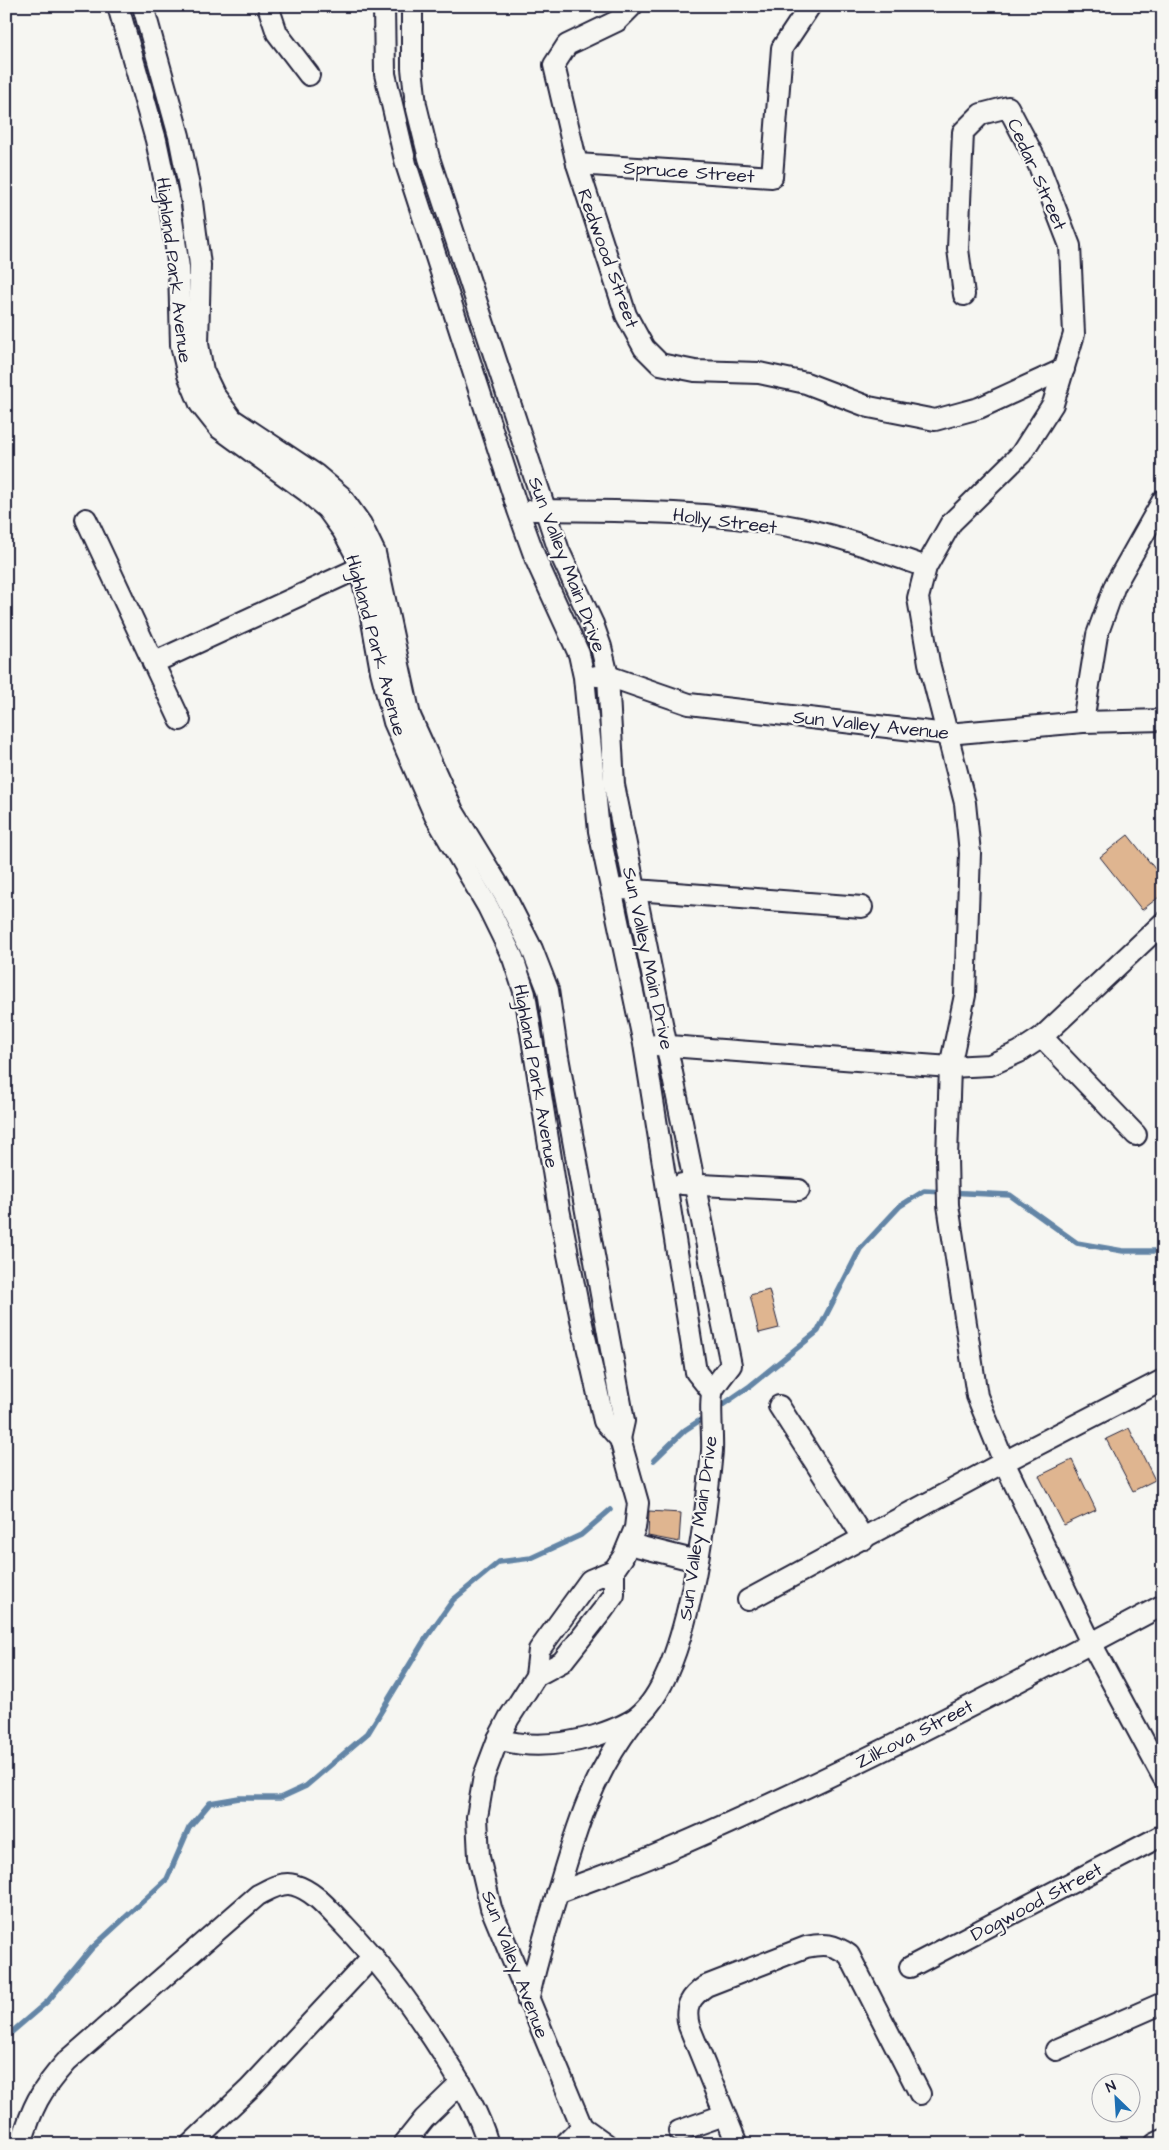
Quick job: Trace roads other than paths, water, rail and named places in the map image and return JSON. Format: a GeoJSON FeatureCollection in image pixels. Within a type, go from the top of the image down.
{"type":"FeatureCollection","features":[{"type":"Feature","properties":{"kind":"street","name":"Highland Park Avenue"},"geometry":{"type":"LineString","coordinates":[[118,6],[156,140],[170,206],[190,345]]}},
{"type":"Feature","properties":{"kind":"street","name":"Highland Park Avenue"},"geometry":{"type":"LineString","coordinates":[[143,6],[179,136],[192,202],[200,264],[188,374],[200,404],[219,428],[306,490],[328,509],[356,555],[368,564],[410,716],[454,811],[505,896],[532,949],[548,990],[558,1057],[624,1421],[620,1439]]}},
{"type":"Feature","properties":{"kind":"street"},"geometry":{"type":"LineString","coordinates":[[268,6],[277,33],[309,75]]}},
{"type":"Feature","properties":{"kind":"street","name":"Sun Valley Main Drive"},"geometry":{"type":"LineString","coordinates":[[384,6],[385,74],[406,164],[518,510],[536,560],[579,654],[584,677],[599,831],[644,1044],[696,1372],[713,1397]]}},
{"type":"Feature","properties":{"kind":"street","name":"Sun Valley Main Drive"},"geometry":{"type":"LineString","coordinates":[[412,6],[412,68],[416,105],[429,158],[559,551],[593,624],[608,676],[614,785],[731,1365],[713,1397],[712,1450],[686,1618],[673,1663],[657,1692],[637,1717],[611,1730],[576,1741],[518,1745],[498,1739]]}},
{"type":"Feature","properties":{"kind":"street","name":"Redwood Street"},"geometry":{"type":"LineString","coordinates":[[632,6],[617,22],[567,45],[554,65],[577,164],[626,315],[644,348],[660,364],[695,371],[759,373],[806,383],[869,407],[935,420],[979,408],[1064,369]]}},
{"type":"Feature","properties":{"kind":"street","name":"Spruce Street"},"geometry":{"type":"LineString","coordinates":[[577,164],[772,176],[782,48],[810,6]]}},
{"type":"Feature","properties":{"kind":"street","name":"Cedar Street"},"geometry":{"type":"LineString","coordinates":[[964,295],[958,249],[963,132],[980,114],[1008,107],[1039,166],[1070,246],[1074,334],[1053,404],[1021,454],[950,523],[926,567],[918,598],[922,629],[965,803],[970,853],[965,995],[950,1067],[947,1157],[948,1205],[977,1396],[1004,1462],[1091,1643],[1163,1777]]}},
{"type":"Feature","properties":{"kind":"street"},"geometry":{"type":"LineString","coordinates":[[1083,722],[1097,635],[1115,585],[1163,500]]}},
{"type":"Feature","properties":{"kind":"street","name":"Holly Street"},"geometry":{"type":"LineString","coordinates":[[518,510],[624,510],[716,516],[813,531],[926,567]]}},
{"type":"Feature","properties":{"kind":"street"},"geometry":{"type":"LineString","coordinates":[[86,519],[180,720]]}},
{"type":"Feature","properties":{"kind":"street","name":"Highland Park Avenue"},"geometry":{"type":"LineString","coordinates":[[368,564],[370,610],[381,671],[394,722],[435,816],[488,907],[513,958],[525,994],[559,1209],[580,1315],[604,1421],[620,1439],[638,1504],[635,1528],[629,1544],[614,1570],[614,1595],[562,1662],[536,1676],[498,1739]]}},
{"type":"Feature","properties":{"kind":"street"},"geometry":{"type":"LineString","coordinates":[[153,663],[368,564]]}},
{"type":"Feature","properties":{"kind":"street","name":"Sun Valley Avenue"},"geometry":{"type":"LineString","coordinates":[[584,677],[608,676],[689,704],[947,734],[1083,722],[1163,720]]}},
{"type":"Feature","properties":{"kind":"street"},"geometry":{"type":"LineString","coordinates":[[612,890],[634,889],[862,907]]}},
{"type":"Feature","properties":{"kind":"street"},"geometry":{"type":"LineString","coordinates":[[644,1044],[950,1067],[990,1065],[1019,1052],[1042,1037],[1163,923]]}},
{"type":"Feature","properties":{"kind":"street"},"geometry":{"type":"LineString","coordinates":[[1042,1037],[1136,1135]]}},
{"type":"Feature","properties":{"kind":"street"},"geometry":{"type":"LineString","coordinates":[[666,1184],[799,1190]]}},
{"type":"Feature","properties":{"kind":"street"},"geometry":{"type":"LineString","coordinates":[[748,1600],[1004,1462],[1163,1380]]}},
{"type":"Feature","properties":{"kind":"street"},"geometry":{"type":"LineString","coordinates":[[780,1406],[864,1539]]}},
{"type":"Feature","properties":{"kind":"street"},"geometry":{"type":"LineString","coordinates":[[629,1544],[696,1561]]}},
{"type":"Feature","properties":{"kind":"street","name":"Highland Park Avenue"},"geometry":{"type":"LineString","coordinates":[[536,1676],[539,1650],[590,1580],[614,1570]]}},
{"type":"Feature","properties":{"kind":"street","name":"Zilkova Street"},"geometry":{"type":"LineString","coordinates":[[557,1893],[662,1852],[847,1767],[1091,1643],[1163,1604]]}},
{"type":"Feature","properties":{"kind":"street"},"geometry":{"type":"LineString","coordinates":[[561,1621],[582,1637]]}},
{"type":"Feature","properties":{"kind":"street"},"geometry":{"type":"LineString","coordinates":[[528,2001],[538,1958],[572,1842],[599,1774],[613,1749],[637,1717]]}},
{"type":"Feature","properties":{"kind":"street","name":"Sun Valley Avenue"},"geometry":{"type":"LineString","coordinates":[[498,1739],[484,1776],[477,1817],[479,1858],[491,1908],[583,2135]]}},
{"type":"Feature","properties":{"kind":"street","name":"Dogwood Street"},"geometry":{"type":"LineString","coordinates":[[910,1967],[1163,1835]]}},
{"type":"Feature","properties":{"kind":"street"},"geometry":{"type":"LineString","coordinates":[[21,2144],[31,2112],[45,2085],[66,2062],[258,1895],[277,1886],[292,1884],[307,1890],[319,1899],[373,1956],[425,2026],[461,2084],[482,2124],[488,2144]]}},
{"type":"Feature","properties":{"kind":"street"},"geometry":{"type":"LineString","coordinates":[[737,2144],[689,2026],[686,2014],[688,2004],[706,1986],[806,1947],[822,1943],[837,1946],[849,1955],[920,2094]]}},
{"type":"Feature","properties":{"kind":"street"},"geometry":{"type":"LineString","coordinates":[[191,2144],[249,2089],[373,1956]]}},
{"type":"Feature","properties":{"kind":"street"},"geometry":{"type":"LineString","coordinates":[[1056,2050],[1163,2003]]}},
{"type":"Feature","properties":{"kind":"street"},"geometry":{"type":"LineString","coordinates":[[404,2144],[424,2119],[461,2084]]}},
{"type":"Feature","properties":{"kind":"street"},"geometry":{"type":"LineString","coordinates":[[678,2131],[724,2115]]}},
{"type":"Feature","properties":{"kind":"street"},"geometry":{"type":"LineString","coordinates":[[565,2144],[583,2135],[606,2144]]}},
{"type":"Feature","properties":{"kind":"street"},"geometry":{"type":"LineString","coordinates":[[1155,2144],[1163,2140]]}},
{"type":"Feature","properties":{"kind":"waterway"},"geometry":{"type":"LineString","coordinates":[[715,1410],[750,1386],[818,1331],[860,1249],[900,1206],[924,1191],[1010,1195],[1077,1243],[1123,1251],[1163,1251]]}},
{"type":"Feature","properties":{"kind":"waterway"},"geometry":{"type":"LineString","coordinates":[[654,1460],[685,1430],[708,1415]]}},
{"type":"Feature","properties":{"kind":"waterway"},"geometry":{"type":"LineString","coordinates":[[6,2037],[48,2001],[92,1948],[167,1879],[189,1828],[210,1803],[239,1798],[280,1798],[306,1786],[368,1733],[424,1641],[453,1600],[499,1562],[531,1558],[581,1535],[610,1510]]}}]}
